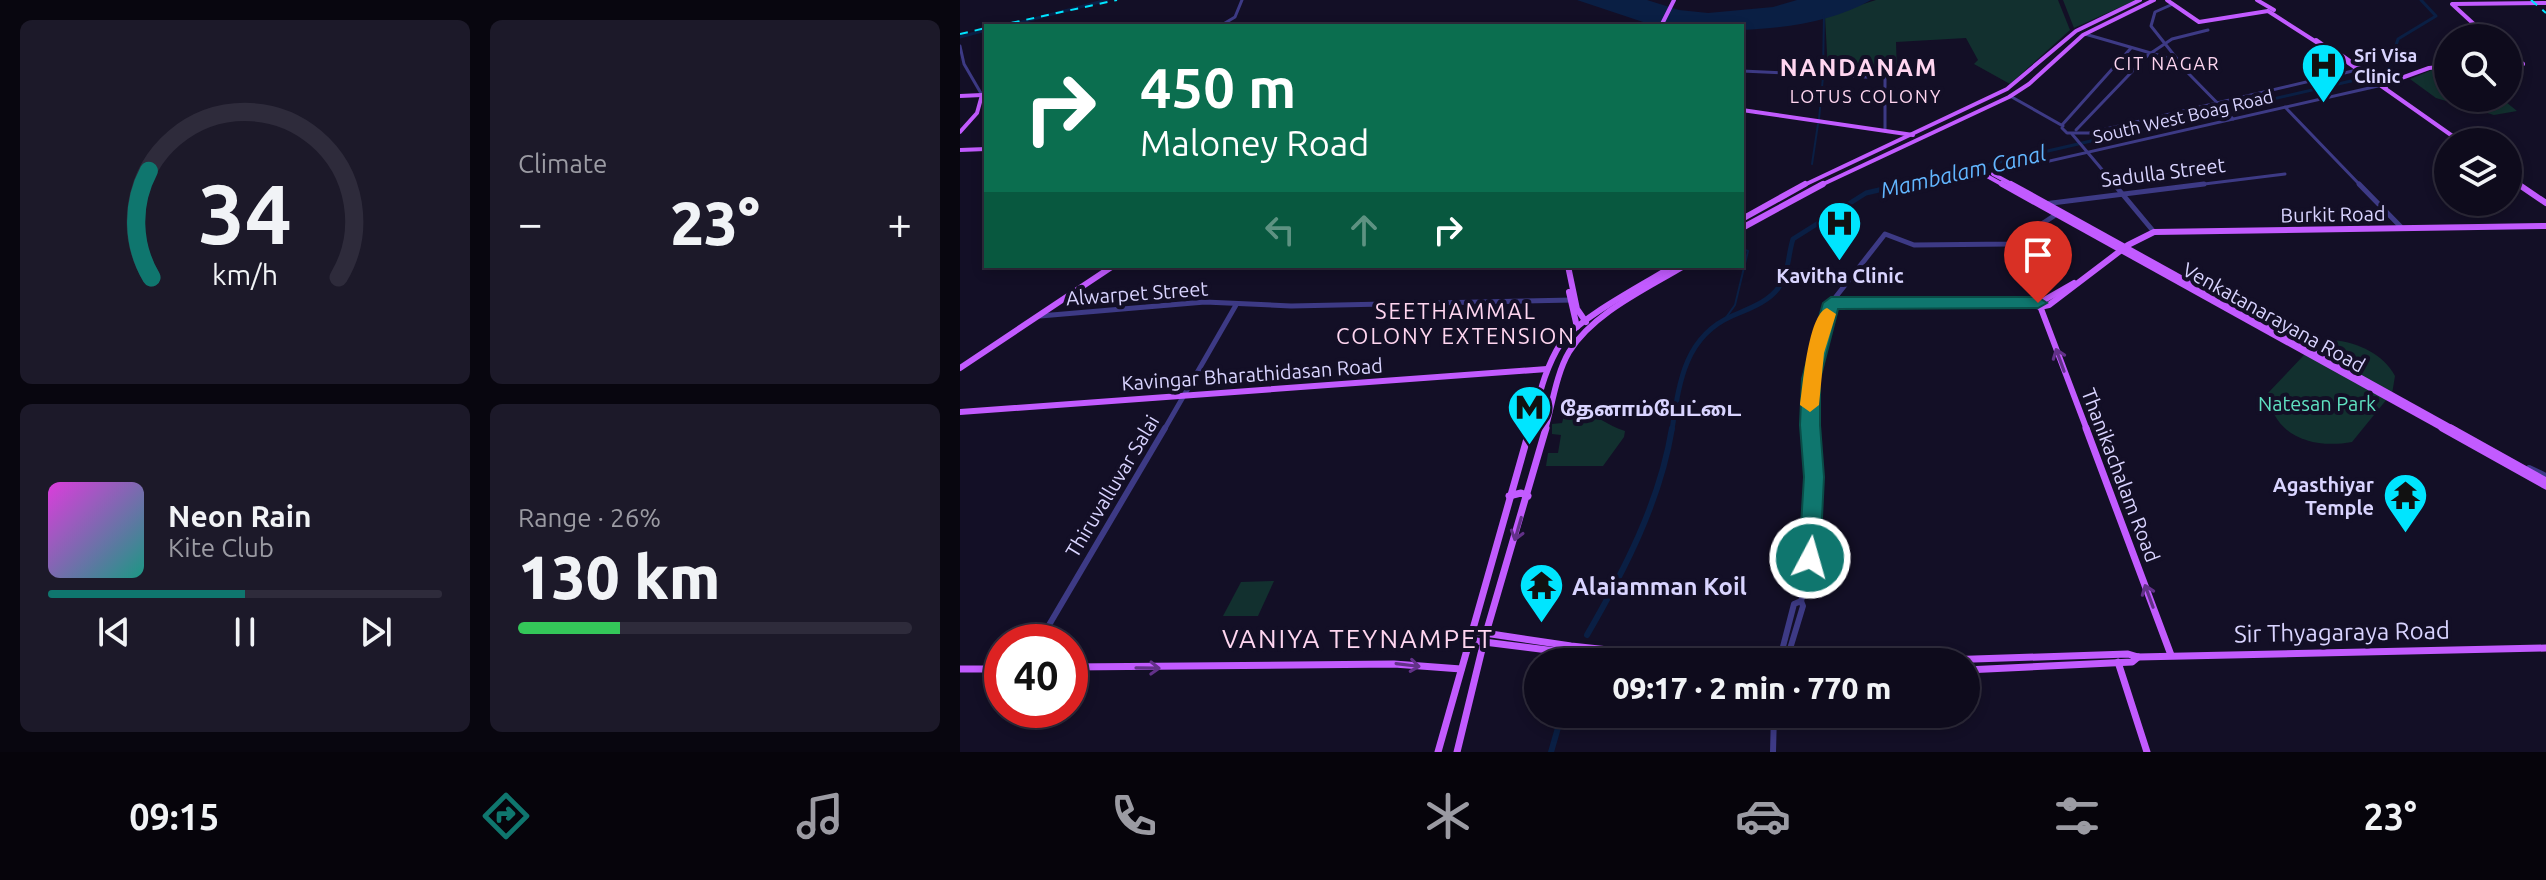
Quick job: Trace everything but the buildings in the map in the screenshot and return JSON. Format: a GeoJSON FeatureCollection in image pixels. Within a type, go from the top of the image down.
{"type":"FeatureCollection","features":[{"type":"Feature","properties":{"kind":"main road"},"geometry":{"type":"LineString","coordinates":[[1664,24],[1676,0]]}},
{"type":"Feature","properties":{"kind":"main road"},"geometry":{"type":"LineString","coordinates":[[1744,218],[1820,176],[1912,136],[2007,89],[2076,31],[2140,0]]}},
{"type":"Feature","properties":{"kind":"main road"},"geometry":{"type":"LineString","coordinates":[[1744,227],[1803,192],[1925,139],[2010,96],[2026,87],[2084,34],[2154,0]]}},
{"type":"Feature","properties":{"kind":"main road"},"geometry":{"type":"LineString","coordinates":[[2167,0],[2199,22],[2264,10],[2281,16],[2441,128]]}},
{"type":"Feature","properties":{"kind":"main road"},"geometry":{"type":"LineString","coordinates":[[2257,0],[2441,128]]}},
{"type":"Feature","properties":{"kind":"main road"},"geometry":{"type":"LineString","coordinates":[[2474,24],[2452,5],[2455,2],[2546,4]]}},
{"type":"Feature","properties":{"kind":"main road"},"geometry":{"type":"LineString","coordinates":[[2477,24],[2457,4],[2546,4]]}},
{"type":"Feature","properties":{"kind":"main road"},"geometry":{"type":"LineString","coordinates":[[2281,16],[2380,85]]}},
{"type":"Feature","properties":{"kind":"main road"},"geometry":{"type":"LineString","coordinates":[[2068,38],[2076,41]]}},
{"type":"Feature","properties":{"kind":"main road"},"geometry":{"type":"LineString","coordinates":[[2380,85],[2434,67]]}},
{"type":"Feature","properties":{"kind":"main road"},"geometry":{"type":"LineString","coordinates":[[960,96],[984,95],[977,113],[960,132]]}},
{"type":"Feature","properties":{"kind":"main road"},"geometry":{"type":"LineString","coordinates":[[1744,111],[1912,136]]}},
{"type":"Feature","properties":{"kind":"main road"},"geometry":{"type":"LineString","coordinates":[[1898,133],[1930,127]]}},
{"type":"Feature","properties":{"kind":"main road"},"geometry":{"type":"LineString","coordinates":[[1887,132],[1925,139]]}},
{"type":"Feature","properties":{"kind":"main road"},"geometry":{"type":"LineString","coordinates":[[1887,132],[1896,143]]}},
{"type":"Feature","properties":{"kind":"main road"},"geometry":{"type":"LineString","coordinates":[[960,150],[984,149]]}},
{"type":"Feature","properties":{"kind":"main road","name":"Venkatanarayana Road"},"geometry":{"type":"LineString","coordinates":[[1990,175],[2390,399],[2543,478]]}},
{"type":"Feature","properties":{"kind":"main road"},"geometry":{"type":"LineString","coordinates":[[2522,185],[2546,201]]}},
{"type":"Feature","properties":{"kind":"main road","name":"Burkit Road"},"geometry":{"type":"LineString","coordinates":[[2122,248],[2154,232],[2546,226]]}},
{"type":"Feature","properties":{"kind":"main road"},"geometry":{"type":"LineString","coordinates":[[2024,302],[2039,305],[2061,298],[2135,238],[2144,235]]}},
{"type":"Feature","properties":{"kind":"main road","name":"Venkatanarayana Road"},"geometry":{"type":"LineString","coordinates":[[2122,248],[2543,478]]}},
{"type":"Feature","properties":{"kind":"main road"},"geometry":{"type":"LineString","coordinates":[[960,368],[1110,268]]}},
{"type":"Feature","properties":{"kind":"main road"},"geometry":{"type":"LineString","coordinates":[[1567,268],[1577,327]]}},
{"type":"Feature","properties":{"kind":"main road"},"geometry":{"type":"LineString","coordinates":[[1438,752],[1547,369],[1562,341],[1577,327],[1670,268]]}},
{"type":"Feature","properties":{"kind":"main road"},"geometry":{"type":"LineString","coordinates":[[1457,752],[1485,637],[1567,355],[1573,344],[1588,330],[1681,268]]}},
{"type":"Feature","properties":{"kind":"main road"},"geometry":{"type":"LineString","coordinates":[[1572,300],[1586,321],[1588,330]]}},
{"type":"Feature","properties":{"kind":"main road","name":"Thanikachalam Road"},"geometry":{"type":"LineString","coordinates":[[2039,305],[2171,655]]}},
{"type":"Feature","properties":{"kind":"main road","name":"Kavingar Bharathidasan Road"},"geometry":{"type":"LineString","coordinates":[[960,412],[1547,369]]}},
{"type":"Feature","properties":{"kind":"main road"},"geometry":{"type":"LineString","coordinates":[[1511,487],[1529,492]]}},
{"type":"Feature","properties":{"kind":"main road"},"geometry":{"type":"LineString","coordinates":[[1509,496],[1529,492]]}},
{"type":"Feature","properties":{"kind":"main road"},"geometry":{"type":"LineString","coordinates":[[1470,635],[1555,648]]}},
{"type":"Feature","properties":{"kind":"main road"},"geometry":{"type":"LineString","coordinates":[[1485,637],[1590,648]]}},
{"type":"Feature","properties":{"kind":"main road","name":"Sir Thyagaraya Road"},"geometry":{"type":"LineString","coordinates":[[1980,661],[2117,659],[2132,662],[2138,657],[2171,655],[2546,648]]}},
{"type":"Feature","properties":{"kind":"main road"},"geometry":{"type":"LineString","coordinates":[[2117,659],[2147,752]]}},
{"type":"Feature","properties":{"kind":"main road","name":"Sir Thyagaraya Road"},"geometry":{"type":"LineString","coordinates":[[1980,669],[2117,659]]}},
{"type":"Feature","properties":{"kind":"main road"},"geometry":{"type":"LineString","coordinates":[[1088,667],[1394,664],[1461,669]]}},
{"type":"Feature","properties":{"kind":"main road"},"geometry":{"type":"LineString","coordinates":[[960,669],[984,669]]}},
{"type":"Feature","properties":{"kind":"street"},"geometry":{"type":"LineString","coordinates":[[1223,24],[1235,17],[1242,0]]}},
{"type":"Feature","properties":{"kind":"street"},"geometry":{"type":"LineString","coordinates":[[2173,4],[2155,12],[2151,26],[2177,61],[2233,120]]}},
{"type":"Feature","properties":{"kind":"street"},"geometry":{"type":"LineString","coordinates":[[2074,131],[2110,97],[2147,52],[2191,32],[2208,30],[2199,22]]}},
{"type":"Feature","properties":{"kind":"street"},"geometry":{"type":"LineString","coordinates":[[2084,34],[2177,61]]}},
{"type":"Feature","properties":{"kind":"street"},"geometry":{"type":"LineString","coordinates":[[960,46],[964,64],[984,95]]}},
{"type":"Feature","properties":{"kind":"street"},"geometry":{"type":"LineString","coordinates":[[2063,126],[2131,48]]}},
{"type":"Feature","properties":{"kind":"street"},"geometry":{"type":"LineString","coordinates":[[2010,96],[2063,126],[2062,130],[2089,133],[2357,70]]}},
{"type":"Feature","properties":{"kind":"street"},"geometry":{"type":"LineString","coordinates":[[1744,71],[1885,78],[1887,132]]}},
{"type":"Feature","properties":{"kind":"street","name":"South West Boag Road"},"geometry":{"type":"LineString","coordinates":[[1990,175],[2380,85]]}},
{"type":"Feature","properties":{"kind":"street"},"geometry":{"type":"LineString","coordinates":[[2285,107],[2403,228]]}},
{"type":"Feature","properties":{"kind":"street"},"geometry":{"type":"LineString","coordinates":[[2074,131],[2076,139],[2154,232]]}},
{"type":"Feature","properties":{"kind":"street","name":"Sadulla Street"},"geometry":{"type":"LineString","coordinates":[[2043,204],[2285,174]]}},
{"type":"Feature","properties":{"kind":"street"},"geometry":{"type":"LineString","coordinates":[[1790,648],[1809,580],[1814,519],[1811,379],[1831,303],[1885,234],[1914,245],[2011,244],[2059,213]]}},
{"type":"Feature","properties":{"kind":"street","name":"Alwarpet Street"},"geometry":{"type":"LineString","coordinates":[[1039,316],[1205,302],[1285,305],[1572,300]]}},
{"type":"Feature","properties":{"kind":"street"},"geometry":{"type":"LineString","coordinates":[[1831,303],[2024,302]]}},
{"type":"Feature","properties":{"kind":"street","name":"Thiruvalluvar Salai"},"geometry":{"type":"LineString","coordinates":[[1049,624],[1236,305]]}},
{"type":"Feature","properties":{"kind":"street"},"geometry":{"type":"LineString","coordinates":[[1783,648],[1794,604],[1801,601]]}},
{"type":"Feature","properties":{"kind":"street"},"geometry":{"type":"LineString","coordinates":[[1773,752],[1774,728]]}},
{"type":"Feature","properties":{"kind":"green space"},"geometry":{"type":"Polygon","coordinates":[[[1876,0],[2058,0],[2070,30],[2010,84],[1974,64],[1978,60],[1966,38],[1896,42],[1897,76],[1828,72],[1825,16],[1876,0]]]}},
{"type":"Feature","properties":{"kind":"green space"},"geometry":{"type":"Polygon","coordinates":[[[2063,0],[2136,0],[2074,28],[2063,0]]]}},
{"type":"Feature","properties":{"kind":"green space"},"geometry":{"type":"Polygon","coordinates":[[[2434,70],[2434,97],[2410,79],[2434,70]]]}},
{"type":"Feature","properties":{"kind":"green space"},"geometry":{"type":"Polygon","coordinates":[[[2484,112],[2511,112],[2494,115],[2484,112]]]}},
{"type":"Feature","properties":{"kind":"green space"},"geometry":{"type":"Polygon","coordinates":[[[2334,340],[2361,347],[2384,362],[2395,376],[2392,394],[2311,350],[2319,343],[2334,340]]]}},
{"type":"Feature","properties":{"kind":"green space","name":"Natesan Park"},"geometry":{"type":"Polygon","coordinates":[[[2305,354],[2387,399],[2352,442],[2323,443],[2297,437],[2286,430],[2271,408],[2268,393],[2305,354]]]}},
{"type":"Feature","properties":{"kind":"green space"},"geometry":{"type":"Polygon","coordinates":[[[1578,411],[1625,431],[1624,437],[1603,466],[1546,466],[1548,453],[1558,453],[1561,435],[1552,434],[1552,424],[1562,423],[1565,412],[1578,411]]]}},
{"type":"Feature","properties":{"kind":"green space"},"geometry":{"type":"Polygon","coordinates":[[[1274,581],[1258,616],[1223,616],[1241,582],[1274,581]]]}},
{"type":"Feature","properties":{"kind":"water"},"geometry":{"type":"Polygon","coordinates":[[[1577,0],[1647,0],[1679,10],[1708,13],[1773,7],[1797,0],[1871,0],[1841,14],[1775,28],[1744,30],[1744,24],[1649,24],[1577,0]]]}},
{"type":"Feature","properties":{"kind":"waterway"},"geometry":{"type":"LineString","coordinates":[[1014,24],[1107,0]]}},
{"type":"Feature","properties":{"kind":"waterway","name":"Mambalam Canal"},"geometry":{"type":"LineString","coordinates":[[2373,76],[2388,70],[2398,39],[2436,16],[2421,0]]}},
{"type":"Feature","properties":{"kind":"waterway"},"geometry":{"type":"LineString","coordinates":[[1823,73],[1824,15]]}},
{"type":"Feature","properties":{"kind":"waterway"},"geometry":{"type":"LineString","coordinates":[[960,37],[984,31]]}},
{"type":"Feature","properties":{"kind":"waterway"},"geometry":{"type":"LineString","coordinates":[[1819,119],[1823,77]]}},
{"type":"Feature","properties":{"kind":"waterway","name":"Mambalam Canal"},"geometry":{"type":"LineString","coordinates":[[1896,186],[2364,78]]}},
{"type":"Feature","properties":{"kind":"waterway"},"geometry":{"type":"LineString","coordinates":[[1812,164],[1818,124]]}},
{"type":"Feature","properties":{"kind":"waterway","name":"Mambalam Canal"},"geometry":{"type":"LineString","coordinates":[[1672,430],[1681,379],[1694,349],[1716,325],[1775,292],[1785,276],[1793,239],[1866,193],[1905,184]]}},
{"type":"Feature","properties":{"kind":"waterway"},"geometry":{"type":"LineString","coordinates":[[1744,250],[1748,251],[1744,268]]}},
{"type":"Feature","properties":{"kind":"waterway"},"geometry":{"type":"LineString","coordinates":[[1725,319],[1735,305],[1744,268]]}},
{"type":"Feature","properties":{"kind":"waterway","name":"Mambalam Canal"},"geometry":{"type":"LineString","coordinates":[[1587,635],[1650,509],[1672,428]]}},
{"type":"Feature","properties":{"kind":"waterway","name":"Mambalam Canal"},"geometry":{"type":"LineString","coordinates":[[1551,752],[1558,728]]}},
{"type":"Feature","properties":{"kind":"railway"},"geometry":{"type":"LineString","coordinates":[[1006,24],[1117,0]]}},
{"type":"Feature","properties":{"kind":"railway"},"geometry":{"type":"LineString","coordinates":[[2531,0],[2546,13]]}},
{"type":"Feature","properties":{"kind":"railway"},"geometry":{"type":"LineString","coordinates":[[960,34],[984,28]]}},
{"type":"Feature","properties":{"kind":"slow traffic"},"geometry":{"type":"LineString","coordinates":[[1810,405],[1811,379],[1827,314]]}},
{"type":"Feature","properties":{"kind":"place","name":"Sri Visa Clinic"},"geometry":{"type":"Point","coordinates":[2323,104]}},
{"type":"Feature","properties":{"kind":"place","name":"Kavitha Clinic"},"geometry":{"type":"Point","coordinates":[1840,262]}},
{"type":"Feature","properties":{"kind":"place","name":"தேனாம்பேட்டை"},"geometry":{"type":"Point","coordinates":[1529,447]}},
{"type":"Feature","properties":{"kind":"place","name":"Agasthiyar Temple"},"geometry":{"type":"Point","coordinates":[2405,535]}},
{"type":"Feature","properties":{"kind":"place","name":"Alaiamman Koil"},"geometry":{"type":"Point","coordinates":[1541,625]}},
{"type":"Feature","properties":{"kind":"district","name":"CIT NAGAR"},"geometry":{"type":"Point","coordinates":[2167,63]}},
{"type":"Feature","properties":{"kind":"district","name":"NANDANAM"},"geometry":{"type":"Point","coordinates":[1859,67]}},
{"type":"Feature","properties":{"kind":"district","name":"LOTUS COLONY"},"geometry":{"type":"Point","coordinates":[1866,96]}},
{"type":"Feature","properties":{"kind":"district","name":"SEETHAMMAL COLONY EXTENSION"},"geometry":{"type":"Point","coordinates":[1456,322]}},
{"type":"Feature","properties":{"kind":"district","name":"VANIYA TEYNAMPET"},"geometry":{"type":"Point","coordinates":[1358,638]}},
{"type":"Feature","properties":{"kind":"route"},"geometry":{"type":"LineString","coordinates":[[1810,558],[1814,519],[1811,379],[1831,303],[2038,303]]}}]}
